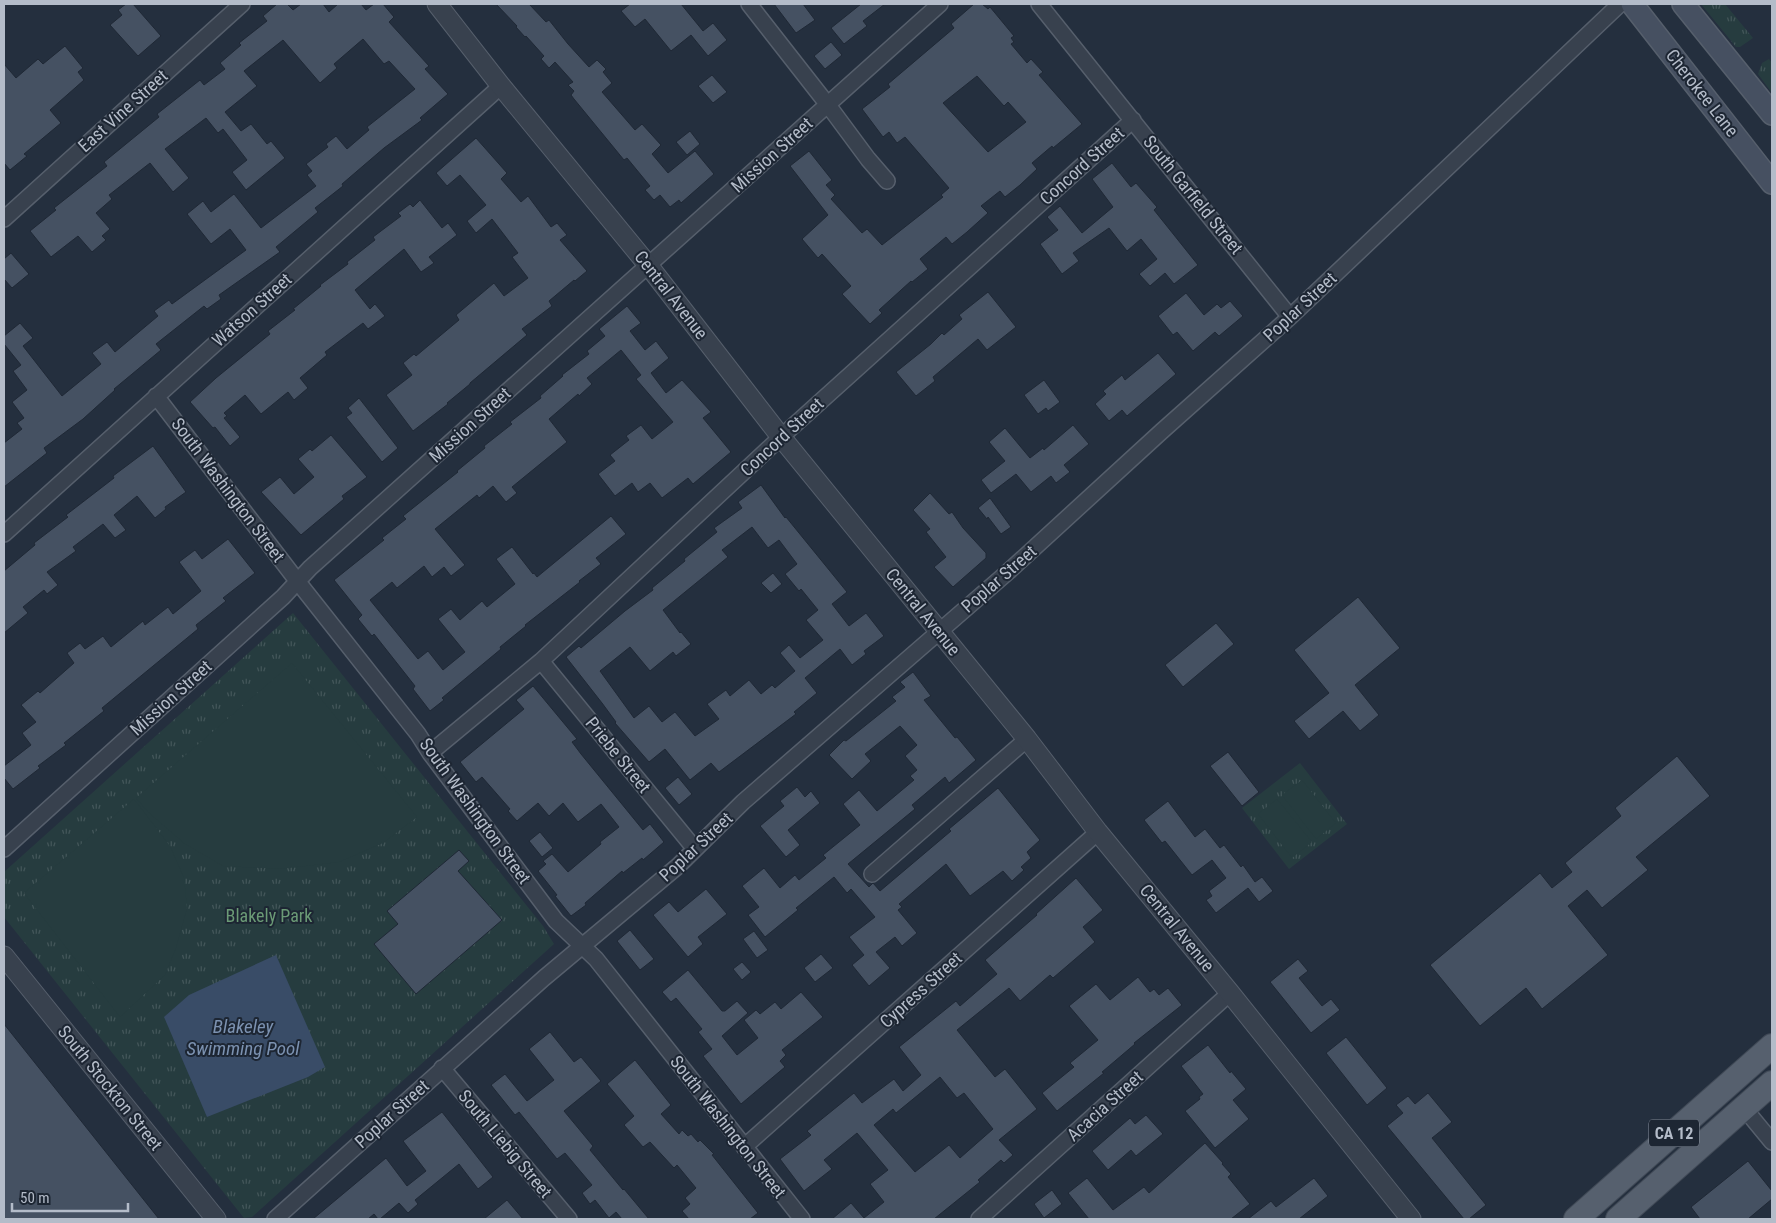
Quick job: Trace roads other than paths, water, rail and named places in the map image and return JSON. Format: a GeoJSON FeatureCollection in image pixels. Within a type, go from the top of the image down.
{"type":"FeatureCollection","features":[{"type":"Feature","properties":{"kind":"main road","name":"Cherokee Lane"},"geometry":{"type":"LineString","coordinates":[[1632,4],[1772,183]]}},
{"type":"Feature","properties":{"kind":"main road"},"geometry":{"type":"LineString","coordinates":[[1683,4],[1772,114]]}},
{"type":"Feature","properties":{"kind":"main road","name":"CA 12"},"geometry":{"type":"LineString","coordinates":[[1576,1219],[1772,1046]]}},
{"type":"Feature","properties":{"kind":"main road","name":"CA 12"},"geometry":{"type":"LineString","coordinates":[[1618,1219],[1772,1084]]}},
{"type":"Feature","properties":{"kind":"street","name":"East Vine Street"},"geometry":{"type":"LineString","coordinates":[[6,211],[242,4]]}},
{"type":"Feature","properties":{"kind":"street","name":"Central Avenue"},"geometry":{"type":"LineString","coordinates":[[437,4],[501,86],[648,265],[782,437],[1027,739],[1098,832],[1230,993],[1410,1219]]}},
{"type":"Feature","properties":{"kind":"street"},"geometry":{"type":"LineString","coordinates":[[749,4],[887,181]]}},
{"type":"Feature","properties":{"kind":"street","name":"Mission Street"},"geometry":{"type":"LineString","coordinates":[[4,849],[268,610],[317,561],[940,4]]}},
{"type":"Feature","properties":{"kind":"street","name":"South Garfield Street"},"geometry":{"type":"LineString","coordinates":[[1039,4],[1290,317]]}},
{"type":"Feature","properties":{"kind":"street","name":"Poplar Street"},"geometry":{"type":"LineString","coordinates":[[275,1219],[581,946],[678,866],[744,802],[1009,570],[1290,317],[1620,4]]}},
{"type":"Feature","properties":{"kind":"street","name":"Watson Street"},"geometry":{"type":"LineString","coordinates":[[4,534],[501,86]]}},
{"type":"Feature","properties":{"kind":"street","name":"Concord Street"},"geometry":{"type":"LineString","coordinates":[[430,753],[541,661],[782,437],[1133,120]]}},
{"type":"Feature","properties":{"kind":"street","name":"South Washington Street"},"geometry":{"type":"LineString","coordinates":[[156,396],[298,582],[418,734],[430,753],[556,921],[596,959],[802,1219]]}},
{"type":"Feature","properties":{"kind":"street","name":"Priebe Street"},"geometry":{"type":"LineString","coordinates":[[541,661],[695,848]]}},
{"type":"Feature","properties":{"kind":"street"},"geometry":{"type":"LineString","coordinates":[[872,874],[1027,739]]}},
{"type":"Feature","properties":{"kind":"street","name":"Cypress Street"},"geometry":{"type":"LineString","coordinates":[[744,1148],[1098,832]]}},
{"type":"Feature","properties":{"kind":"street","name":"South Stockton Street"},"geometry":{"type":"LineString","coordinates":[[4,956],[216,1219]]}},
{"type":"Feature","properties":{"kind":"street","name":"Acacia Street"},"geometry":{"type":"LineString","coordinates":[[979,1219],[1230,993]]}},
{"type":"Feature","properties":{"kind":"street","name":"South Liebig Street"},"geometry":{"type":"LineString","coordinates":[[442,1068],[568,1219]]}},
{"type":"Feature","properties":{"kind":"street"},"geometry":{"type":"LineString","coordinates":[[1744,1108],[1772,1142]]}},
{"type":"Feature","properties":{"kind":"water","name":"Blakeley Swimming Pool"},"geometry":{"type":"Polygon","coordinates":[[[276,955],[325,1067],[308,1077],[207,1117],[164,1017],[189,995],[276,955]]]}},
{"type":"Feature","properties":{"kind":"park label","name":"Blakely Park"},"geometry":{"type":"Point","coordinates":[269,916]}}]}
